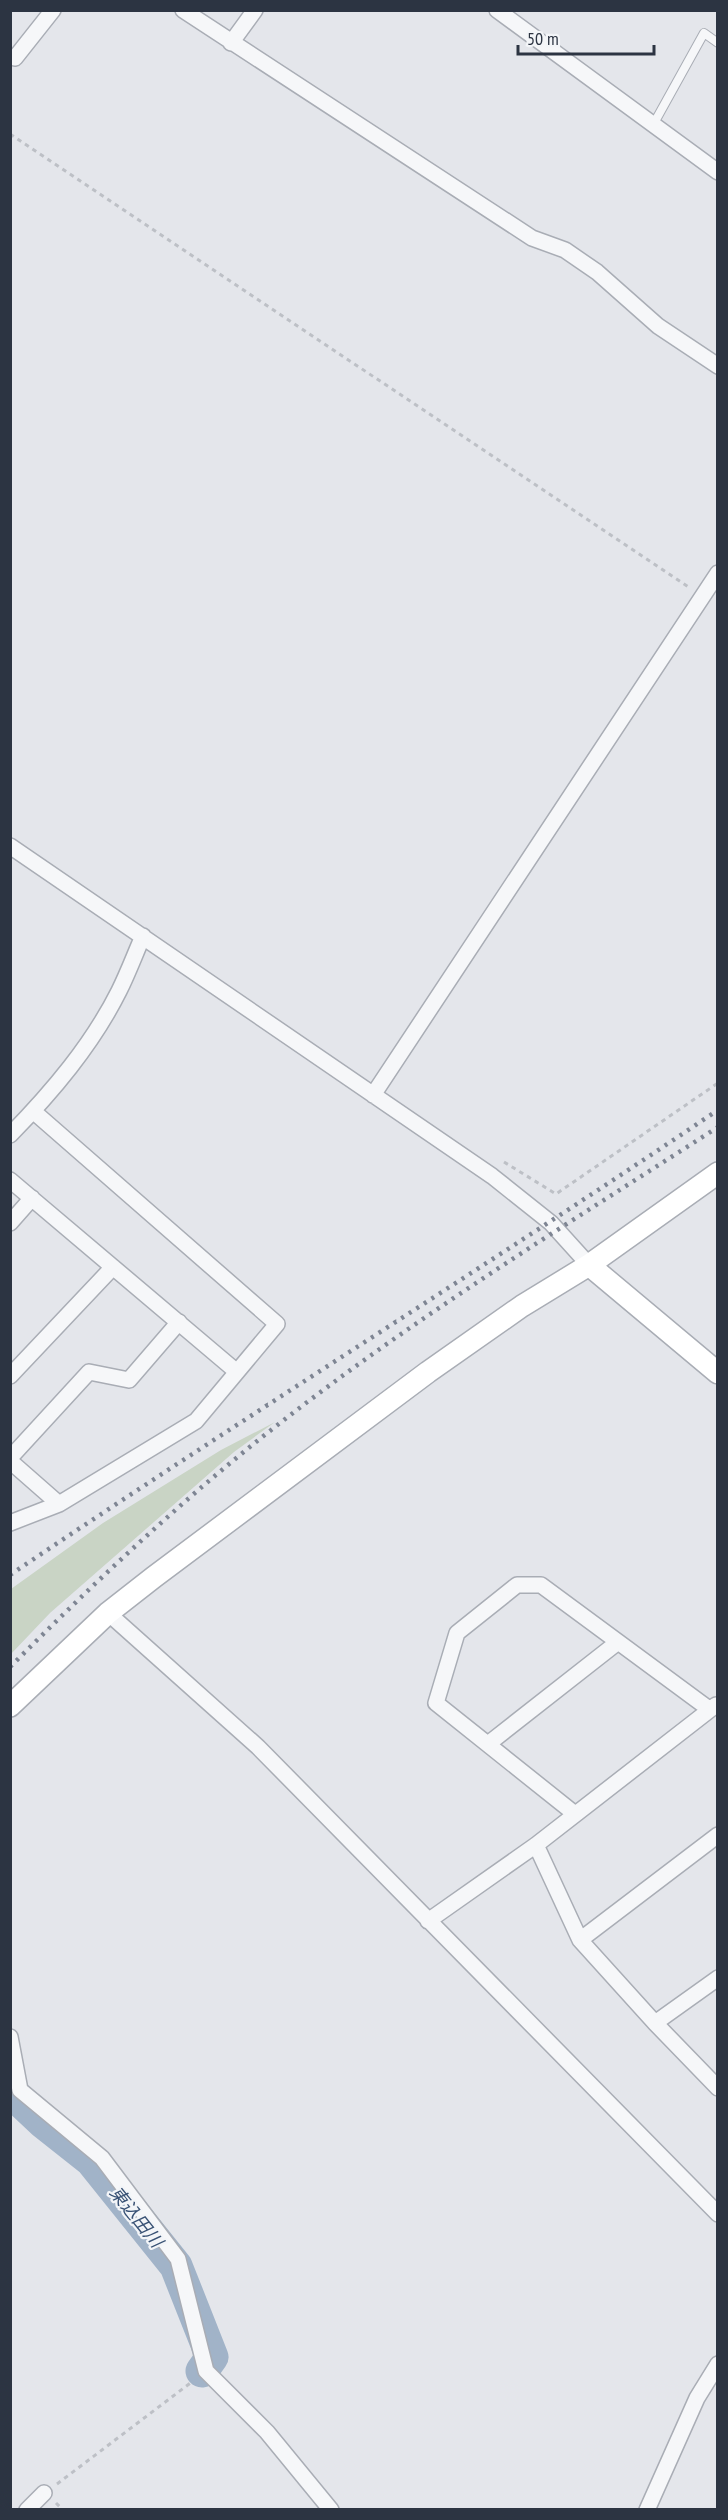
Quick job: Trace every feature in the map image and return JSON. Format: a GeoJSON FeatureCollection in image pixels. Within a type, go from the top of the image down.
{"type":"FeatureCollection","features":[{"type":"Feature","properties":{"kind":"street"},"geometry":{"type":"LineString","coordinates":[[12,60],[53,10]]}},
{"type":"Feature","properties":{"kind":"street"},"geometry":{"type":"LineString","coordinates":[[183,10],[532,238],[565,250],[597,272],[658,326],[717,366]]}},
{"type":"Feature","properties":{"kind":"street"},"geometry":{"type":"LineString","coordinates":[[231,43],[255,10]]}},
{"type":"Feature","properties":{"kind":"street"},"geometry":{"type":"LineString","coordinates":[[497,10],[717,172]]}},
{"type":"Feature","properties":{"kind":"street"},"geometry":{"type":"LineString","coordinates":[[373,1095],[717,573]]}},
{"type":"Feature","properties":{"kind":"street"},"geometry":{"type":"LineString","coordinates":[[10,846],[523,1199],[551,1223],[589,1265],[717,1373]]}},
{"type":"Feature","properties":{"kind":"street"},"geometry":{"type":"LineString","coordinates":[[10,1135],[33,1112],[79,1056],[118,992],[143,936]]}},
{"type":"Feature","properties":{"kind":"street"},"geometry":{"type":"LineString","coordinates":[[10,1523],[59,1504],[196,1421],[277,1324],[33,1112]]}},
{"type":"Feature","properties":{"kind":"street"},"geometry":{"type":"LineString","coordinates":[[10,1706],[108,1613],[428,1372],[522,1306],[589,1265],[717,1173]]}},
{"type":"Feature","properties":{"kind":"street"},"geometry":{"type":"LineString","coordinates":[[10,1180],[237,1372]]}},
{"type":"Feature","properties":{"kind":"street"},"geometry":{"type":"LineString","coordinates":[[10,1223],[32,1198]]}},
{"type":"Feature","properties":{"kind":"street"},"geometry":{"type":"LineString","coordinates":[[10,1376],[113,1267]]}},
{"type":"Feature","properties":{"kind":"street"},"geometry":{"type":"LineString","coordinates":[[59,1504],[10,1460],[89,1372],[129,1380],[179,1322]]}},
{"type":"Feature","properties":{"kind":"street"},"geometry":{"type":"LineString","coordinates":[[428,1921],[536,1845],[713,1707],[618,1642],[541,1585],[517,1585],[457,1633],[436,1703],[575,1814]]}},
{"type":"Feature","properties":{"kind":"street"},"geometry":{"type":"LineString","coordinates":[[108,1613],[258,1748],[717,2214]]}},
{"type":"Feature","properties":{"kind":"street"},"geometry":{"type":"LineString","coordinates":[[488,1744],[618,1642]]}},
{"type":"Feature","properties":{"kind":"street"},"geometry":{"type":"LineString","coordinates":[[580,1940],[717,1836]]}},
{"type":"Feature","properties":{"kind":"street"},"geometry":{"type":"LineString","coordinates":[[536,1845],[580,1940],[717,2088]]}},
{"type":"Feature","properties":{"kind":"street"},"geometry":{"type":"LineString","coordinates":[[655,2023],[717,1978]]}},
{"type":"Feature","properties":{"kind":"street"},"geometry":{"type":"LineString","coordinates":[[10,2037],[20,2090],[102,2158],[178,2259],[206,2371],[267,2432],[331,2510]]}},
{"type":"Feature","properties":{"kind":"street"},"geometry":{"type":"LineString","coordinates":[[647,2510],[697,2398],[717,2364]]}},
{"type":"Feature","properties":{"kind":"street"},"geometry":{"type":"LineString","coordinates":[[27,2510],[44,2493]]}},
{"type":"Feature","properties":{"kind":"lane"},"geometry":{"type":"LineString","coordinates":[[652,125],[704,33],[717,43]]}},
{"type":"Feature","properties":{"kind":"path"},"geometry":{"type":"LineString","coordinates":[[10,134],[703,596]]}},
{"type":"Feature","properties":{"kind":"path"},"geometry":{"type":"LineString","coordinates":[[497,1158],[556,1194],[717,1083]]}},
{"type":"Feature","properties":{"kind":"path"},"geometry":{"type":"LineString","coordinates":[[44,2493],[206,2371]]}},
{"type":"Feature","properties":{"kind":"green space"},"geometry":{"type":"Polygon","coordinates":[[[275,1422],[234,1452],[50,1613],[11,1654],[11,1589],[103,1523],[221,1450],[275,1422]]]}},
{"type":"Feature","properties":{"kind":"waterway","name":"東込田川"},"geometry":{"type":"LineString","coordinates":[[10,2091],[43,2122],[91,2160],[176,2266],[212,2357],[202,2371]]}},
{"type":"Feature","properties":{"kind":"railway"},"geometry":{"type":"LineString","coordinates":[[10,1575],[718,1110]]}},
{"type":"Feature","properties":{"kind":"railway"},"geometry":{"type":"LineString","coordinates":[[10,1667],[101,1578],[164,1521],[228,1465],[316,1396],[428,1315],[718,1127]]}}]}
